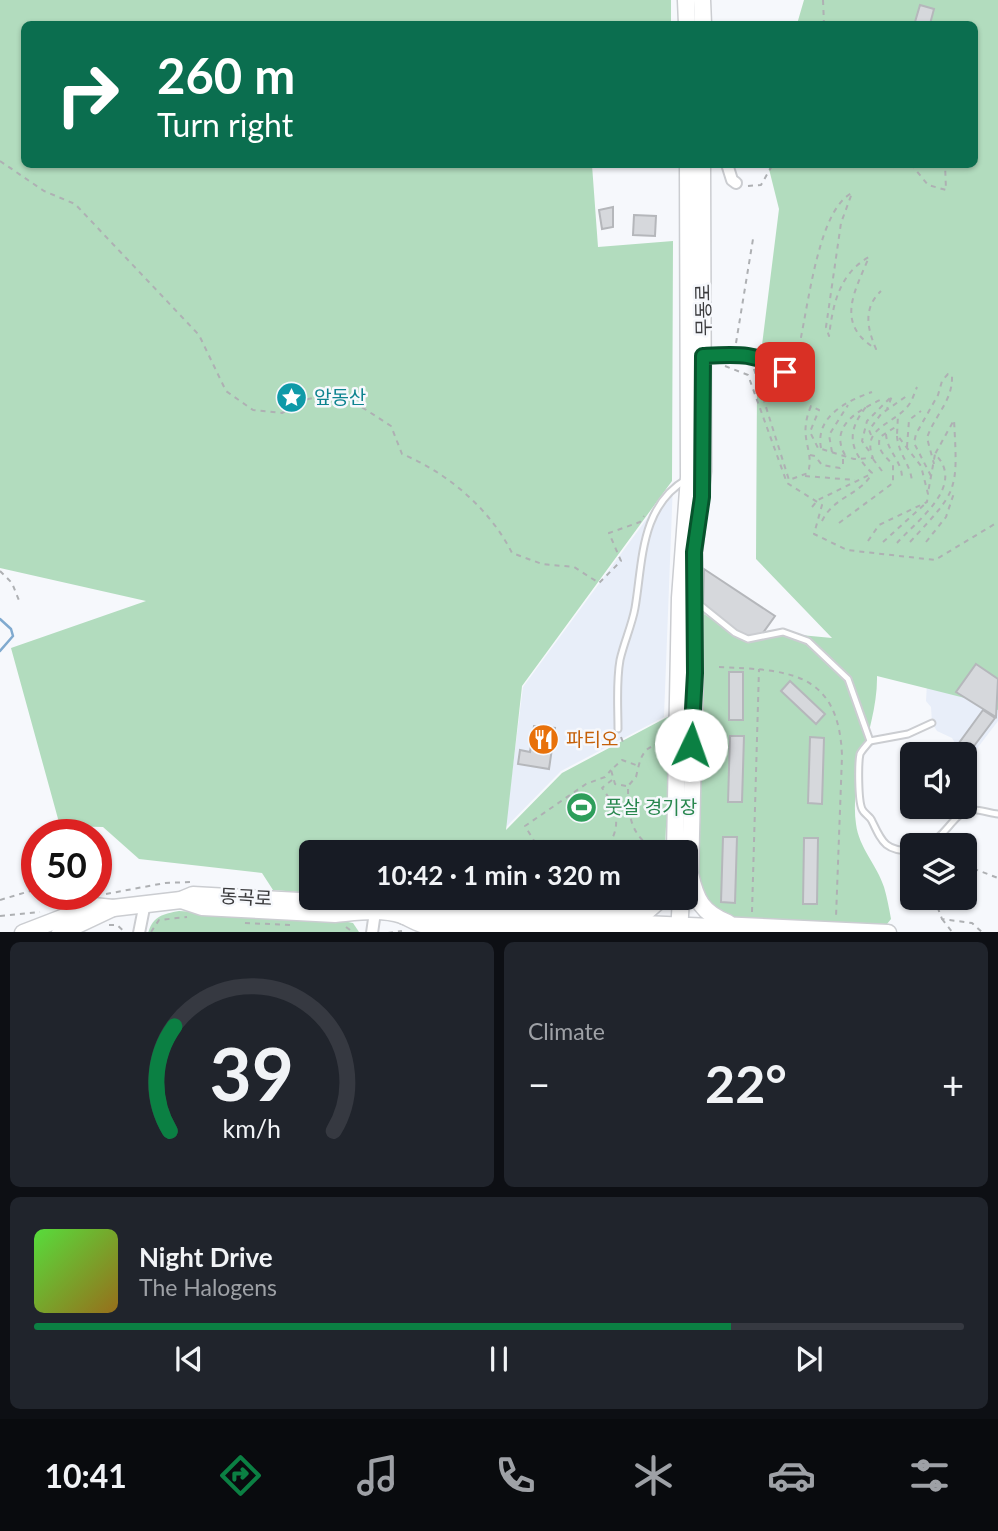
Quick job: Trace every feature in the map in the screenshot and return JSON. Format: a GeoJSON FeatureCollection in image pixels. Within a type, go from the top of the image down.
{"type":"FeatureCollection","features":[{"type":"Feature","properties":{"kind":"main road"},"geometry":{"type":"LineString","coordinates":[[687,0],[687,21]]}},
{"type":"Feature","properties":{"kind":"main road"},"geometry":{"type":"LineString","coordinates":[[702,0],[702,21]]}},
{"type":"Feature","properties":{"kind":"main road","name":"무동로"},"geometry":{"type":"LineString","coordinates":[[676,840],[681,598],[690,477],[688,168]]}},
{"type":"Feature","properties":{"kind":"main road","name":"무동로"},"geometry":{"type":"LineString","coordinates":[[689,840],[695,673],[694,552],[702,497],[702,168]]}},
{"type":"Feature","properties":{"kind":"main road","name":"동곡로"},"geometry":{"type":"LineString","coordinates":[[28,932],[114,908],[145,902],[181,900],[202,907],[335,914],[353,910],[404,916],[422,909],[679,929],[722,928]]}},
{"type":"Feature","properties":{"kind":"main road"},"geometry":{"type":"LineString","coordinates":[[698,902],[722,928],[835,928],[877,932]]}},
{"type":"Feature","properties":{"kind":"main road"},"geometry":{"type":"LineString","coordinates":[[632,926],[648,910]]}},
{"type":"Feature","properties":{"kind":"main road"},"geometry":{"type":"LineString","coordinates":[[679,929],[680,910]]}},
{"type":"Feature","properties":{"kind":"street"},"geometry":{"type":"LineString","coordinates":[[728,168],[732,180],[736,183]]}},
{"type":"Feature","properties":{"kind":"street"},"geometry":{"type":"LineString","coordinates":[[703,356],[749,355],[766,359],[785,372]]}},
{"type":"Feature","properties":{"kind":"street"},"geometry":{"type":"LineString","coordinates":[[139,932],[145,902]]}},
{"type":"Feature","properties":{"kind":"street"},"geometry":{"type":"LineString","coordinates":[[372,932],[375,912]]}},
{"type":"Feature","properties":{"kind":"lane"},"geometry":{"type":"LineString","coordinates":[[618,729],[620,660],[635,608],[641,553],[649,524],[671,490],[690,477]]}},
{"type":"Feature","properties":{"kind":"lane"},"geometry":{"type":"LineString","coordinates":[[693,601],[748,639],[783,632],[808,641],[848,679],[870,741]]}},
{"type":"Feature","properties":{"kind":"lane"},"geometry":{"type":"LineString","coordinates":[[900,851],[884,844],[875,833],[872,820],[862,811],[859,797],[860,753],[870,741],[908,734],[932,723]]}},
{"type":"Feature","properties":{"kind":"lane"},"geometry":{"type":"LineString","coordinates":[[946,833],[958,816],[966,811],[998,814]]}},
{"type":"Feature","properties":{"kind":"path"},"geometry":{"type":"LineString","coordinates":[[823,0],[824,21]]}},
{"type":"Feature","properties":{"kind":"path"},"geometry":{"type":"LineString","coordinates":[[0,161],[44,191],[75,204],[199,335],[226,391],[253,410],[282,413],[309,399],[340,393],[391,426],[402,454],[429,465],[467,496],[498,526],[512,553],[542,564],[574,567],[599,583],[621,561],[609,533],[640,522],[646,513]]}},
{"type":"Feature","properties":{"kind":"path"},"geometry":{"type":"LineString","coordinates":[[736,183],[753,187],[761,185],[771,168]]}},
{"type":"Feature","properties":{"kind":"path"},"geometry":{"type":"LineString","coordinates":[[914,168],[928,184],[946,190],[945,168]]}},
{"type":"Feature","properties":{"kind":"path"},"geometry":{"type":"LineString","coordinates":[[785,372],[793,369],[798,356],[810,287],[826,230],[844,197],[852,193],[841,223],[832,272],[826,327],[829,336],[834,305],[846,276],[855,265],[869,257],[855,291],[850,317],[861,340],[876,349],[869,332],[868,317],[871,305],[881,291]]}},
{"type":"Feature","properties":{"kind":"path"},"geometry":{"type":"LineString","coordinates":[[735,355],[753,239]]}},
{"type":"Feature","properties":{"kind":"path"},"geometry":{"type":"LineString","coordinates":[[749,355],[789,480],[804,475],[856,480]]}},
{"type":"Feature","properties":{"kind":"path"},"geometry":{"type":"LineString","coordinates":[[720,364],[748,375],[787,483],[822,505],[814,534],[847,550],[934,560],[998,522]]}},
{"type":"Feature","properties":{"kind":"path"},"geometry":{"type":"LineString","coordinates":[[931,476],[914,443],[916,434],[948,373],[952,376],[948,398],[927,438],[934,464]]}},
{"type":"Feature","properties":{"kind":"path"},"geometry":{"type":"LineString","coordinates":[[871,437],[880,426],[909,405],[917,387]]}},
{"type":"Feature","properties":{"kind":"path"},"geometry":{"type":"LineString","coordinates":[[821,449],[819,432],[823,423],[851,401],[872,392]]}},
{"type":"Feature","properties":{"kind":"path"},"geometry":{"type":"LineString","coordinates":[[870,452],[869,429],[873,422],[908,395]]}},
{"type":"Feature","properties":{"kind":"path"},"geometry":{"type":"LineString","coordinates":[[885,475],[862,441],[867,421],[892,396],[887,410]]}},
{"type":"Feature","properties":{"kind":"path"},"geometry":{"type":"LineString","coordinates":[[808,455],[815,456],[821,465],[840,468],[844,456],[840,447],[842,428],[849,418],[880,400]]}},
{"type":"Feature","properties":{"kind":"path"},"geometry":{"type":"LineString","coordinates":[[833,453],[829,435],[851,401]]}},
{"type":"Feature","properties":{"kind":"path"},"geometry":{"type":"LineString","coordinates":[[804,475],[810,465],[804,422],[811,406],[818,410],[812,423],[811,440],[821,449],[859,459],[873,458]]}},
{"type":"Feature","properties":{"kind":"path"},"geometry":{"type":"LineString","coordinates":[[866,407],[851,432],[854,452],[872,473]]}},
{"type":"Feature","properties":{"kind":"path"},"geometry":{"type":"LineString","coordinates":[[907,448],[909,420],[921,411]]}},
{"type":"Feature","properties":{"kind":"path"},"geometry":{"type":"LineString","coordinates":[[898,414],[898,445],[909,467],[912,482]]}},
{"type":"Feature","properties":{"kind":"path"},"geometry":{"type":"LineString","coordinates":[[883,542],[927,502],[935,454],[954,420],[954,488],[946,517],[926,542]]}},
{"type":"Feature","properties":{"kind":"path"},"geometry":{"type":"LineString","coordinates":[[839,523],[845,515],[893,483],[893,465],[881,455],[878,442],[898,426]]}},
{"type":"Feature","properties":{"kind":"path"},"geometry":{"type":"LineString","coordinates":[[886,433],[887,443],[901,465],[902,480]]}},
{"type":"Feature","properties":{"kind":"path"},"geometry":{"type":"LineString","coordinates":[[897,435],[920,466],[928,494]]}},
{"type":"Feature","properties":{"kind":"path"},"geometry":{"type":"LineString","coordinates":[[897,543],[939,500],[945,473],[941,460],[935,454]]}},
{"type":"Feature","properties":{"kind":"path"},"geometry":{"type":"LineString","coordinates":[[812,508],[817,501],[872,473]]}},
{"type":"Feature","properties":{"kind":"path"},"geometry":{"type":"LineString","coordinates":[[822,521],[833,503],[859,488],[872,473]]}},
{"type":"Feature","properties":{"kind":"path"},"geometry":{"type":"LineString","coordinates":[[910,542],[944,506],[954,488]]}},
{"type":"Feature","properties":{"kind":"path"},"geometry":{"type":"LineString","coordinates":[[868,541],[879,524],[927,502]]}},
{"type":"Feature","properties":{"kind":"path"},"geometry":{"type":"LineString","coordinates":[[0,571],[12,583],[20,603]]}},
{"type":"Feature","properties":{"kind":"path"},"geometry":{"type":"LineString","coordinates":[[719,667],[799,675],[832,707],[841,731],[835,928]]}},
{"type":"Feature","properties":{"kind":"path"},"geometry":{"type":"LineString","coordinates":[[752,913],[759,669]]}},
{"type":"Feature","properties":{"kind":"path"},"geometry":{"type":"LineString","coordinates":[[618,729],[624,745]]}},
{"type":"Feature","properties":{"kind":"path"},"geometry":{"type":"LineString","coordinates":[[641,840],[632,828],[628,786],[636,776],[636,766],[649,747],[671,744]]}},
{"type":"Feature","properties":{"kind":"path"},"geometry":{"type":"LineString","coordinates":[[534,840],[525,826],[586,784],[605,778],[622,760],[636,766]]}},
{"type":"Feature","properties":{"kind":"path"},"geometry":{"type":"LineString","coordinates":[[611,770],[612,780],[619,786],[628,786]]}},
{"type":"Feature","properties":{"kind":"path"},"geometry":{"type":"LineString","coordinates":[[612,780],[602,788],[615,810],[617,829],[613,840]]}},
{"type":"Feature","properties":{"kind":"path"},"geometry":{"type":"LineString","coordinates":[[977,870],[998,877]]}},
{"type":"Feature","properties":{"kind":"path"},"geometry":{"type":"LineString","coordinates":[[0,900],[21,894]]}},
{"type":"Feature","properties":{"kind":"path"},"geometry":{"type":"LineString","coordinates":[[939,910],[952,932]]}},
{"type":"Feature","properties":{"kind":"path"},"geometry":{"type":"LineString","coordinates":[[0,916],[40,912],[57,926]]}},
{"type":"Feature","properties":{"kind":"path"},"geometry":{"type":"LineString","coordinates":[[942,919],[972,923],[982,932]]}},
{"type":"Feature","properties":{"kind":"path"},"geometry":{"type":"LineString","coordinates":[[102,928],[117,925],[124,932]]}},
{"type":"Feature","properties":{"kind":"shaded area"},"geometry":{"type":"Polygon","coordinates":[[[673,483],[664,717],[561,771],[505,828],[523,687],[673,483]]]}},
{"type":"Feature","properties":{"kind":"shaded area"},"geometry":{"type":"Polygon","coordinates":[[[998,677],[998,721],[977,748],[977,742],[954,742],[937,731],[932,723],[931,707],[926,701],[927,683],[998,677]]]}},
{"type":"Feature","properties":{"kind":"green space"},"geometry":{"type":"Polygon","coordinates":[[[0,0],[671,0],[671,21],[21,21],[21,168],[592,168],[598,247],[673,241],[672,481],[522,686],[506,830],[562,773],[675,713],[672,802],[665,840],[299,840],[299,892],[273,890],[262,873],[139,859],[112,835],[112,819],[58,819],[11,648],[146,601],[0,568],[0,0]]]}},
{"type":"Feature","properties":{"kind":"green space"},"geometry":{"type":"Polygon","coordinates":[[[804,0],[998,0],[998,710],[965,698],[877,676],[873,713],[856,788],[855,806],[858,833],[885,891],[891,919],[887,924],[723,918],[710,908],[703,896],[698,865],[700,800],[695,778],[704,614],[747,641],[790,634],[832,638],[756,559],[757,385],[779,209],[769,168],[978,168],[978,21],[798,21],[804,0]]]}},
{"type":"Feature","properties":{"kind":"green space"},"geometry":{"type":"Polygon","coordinates":[[[179,911],[343,921],[353,923],[359,932],[148,932],[159,917],[179,911]]]}},
{"type":"Feature","properties":{"kind":"building"},"geometry":{"type":"Polygon","coordinates":[[[920,5],[934,9],[931,21],[915,21],[920,5]]]}},
{"type":"Feature","properties":{"kind":"building"},"geometry":{"type":"Polygon","coordinates":[[[613,207],[613,227],[602,229],[599,210],[613,207]]]}},
{"type":"Feature","properties":{"kind":"building"},"geometry":{"type":"Polygon","coordinates":[[[634,215],[656,216],[655,236],[633,235],[634,215]]]}},
{"type":"Feature","properties":{"kind":"building"},"geometry":{"type":"Polygon","coordinates":[[[704,569],[775,616],[760,637],[748,639],[721,622],[703,604],[704,569]]]}},
{"type":"Feature","properties":{"kind":"building"},"geometry":{"type":"Polygon","coordinates":[[[976,664],[998,679],[996,717],[956,692],[976,664]]]}},
{"type":"Feature","properties":{"kind":"building"},"geometry":{"type":"Polygon","coordinates":[[[729,672],[743,672],[743,720],[729,720],[729,672]]]}},
{"type":"Feature","properties":{"kind":"building"},"geometry":{"type":"Polygon","coordinates":[[[790,681],[825,714],[816,724],[781,691],[790,681]]]}},
{"type":"Feature","properties":{"kind":"building"},"geometry":{"type":"Polygon","coordinates":[[[983,710],[995,718],[977,742],[960,742],[983,710]]]}},
{"type":"Feature","properties":{"kind":"building","name":"파티오"},"geometry":{"type":"Polygon","coordinates":[[[534,726],[555,728],[549,769],[518,764],[520,750],[530,752],[534,726]]]}},
{"type":"Feature","properties":{"kind":"building"},"geometry":{"type":"Polygon","coordinates":[[[730,736],[744,736],[742,802],[728,802],[730,736]]]}},
{"type":"Feature","properties":{"kind":"building"},"geometry":{"type":"Polygon","coordinates":[[[810,737],[824,738],[822,804],[808,803],[810,737]]]}},
{"type":"Feature","properties":{"kind":"building"},"geometry":{"type":"Polygon","coordinates":[[[723,837],[737,837],[735,903],[721,902],[723,837]]]}},
{"type":"Feature","properties":{"kind":"building"},"geometry":{"type":"Polygon","coordinates":[[[804,838],[818,838],[817,904],[803,904],[804,838]]]}},
{"type":"Feature","properties":{"kind":"waterway"},"geometry":{"type":"LineString","coordinates":[[0,619],[11,629],[13,636],[0,651]]}},
{"type":"Feature","properties":{"kind":"place","name":"앞동산"},"geometry":{"type":"Point","coordinates":[291,397]}},
{"type":"Feature","properties":{"kind":"place","name":"파티오"},"geometry":{"type":"Point","coordinates":[543,739]}},
{"type":"Feature","properties":{"kind":"place","name":"풋살 경기장"},"geometry":{"type":"Point","coordinates":[582,807]}},
{"type":"Feature","properties":{"kind":"route"},"geometry":{"type":"LineString","coordinates":[[691,745],[695,673],[694,552],[703,471],[703,356],[749,355],[766,359],[785,372]]}}]}
